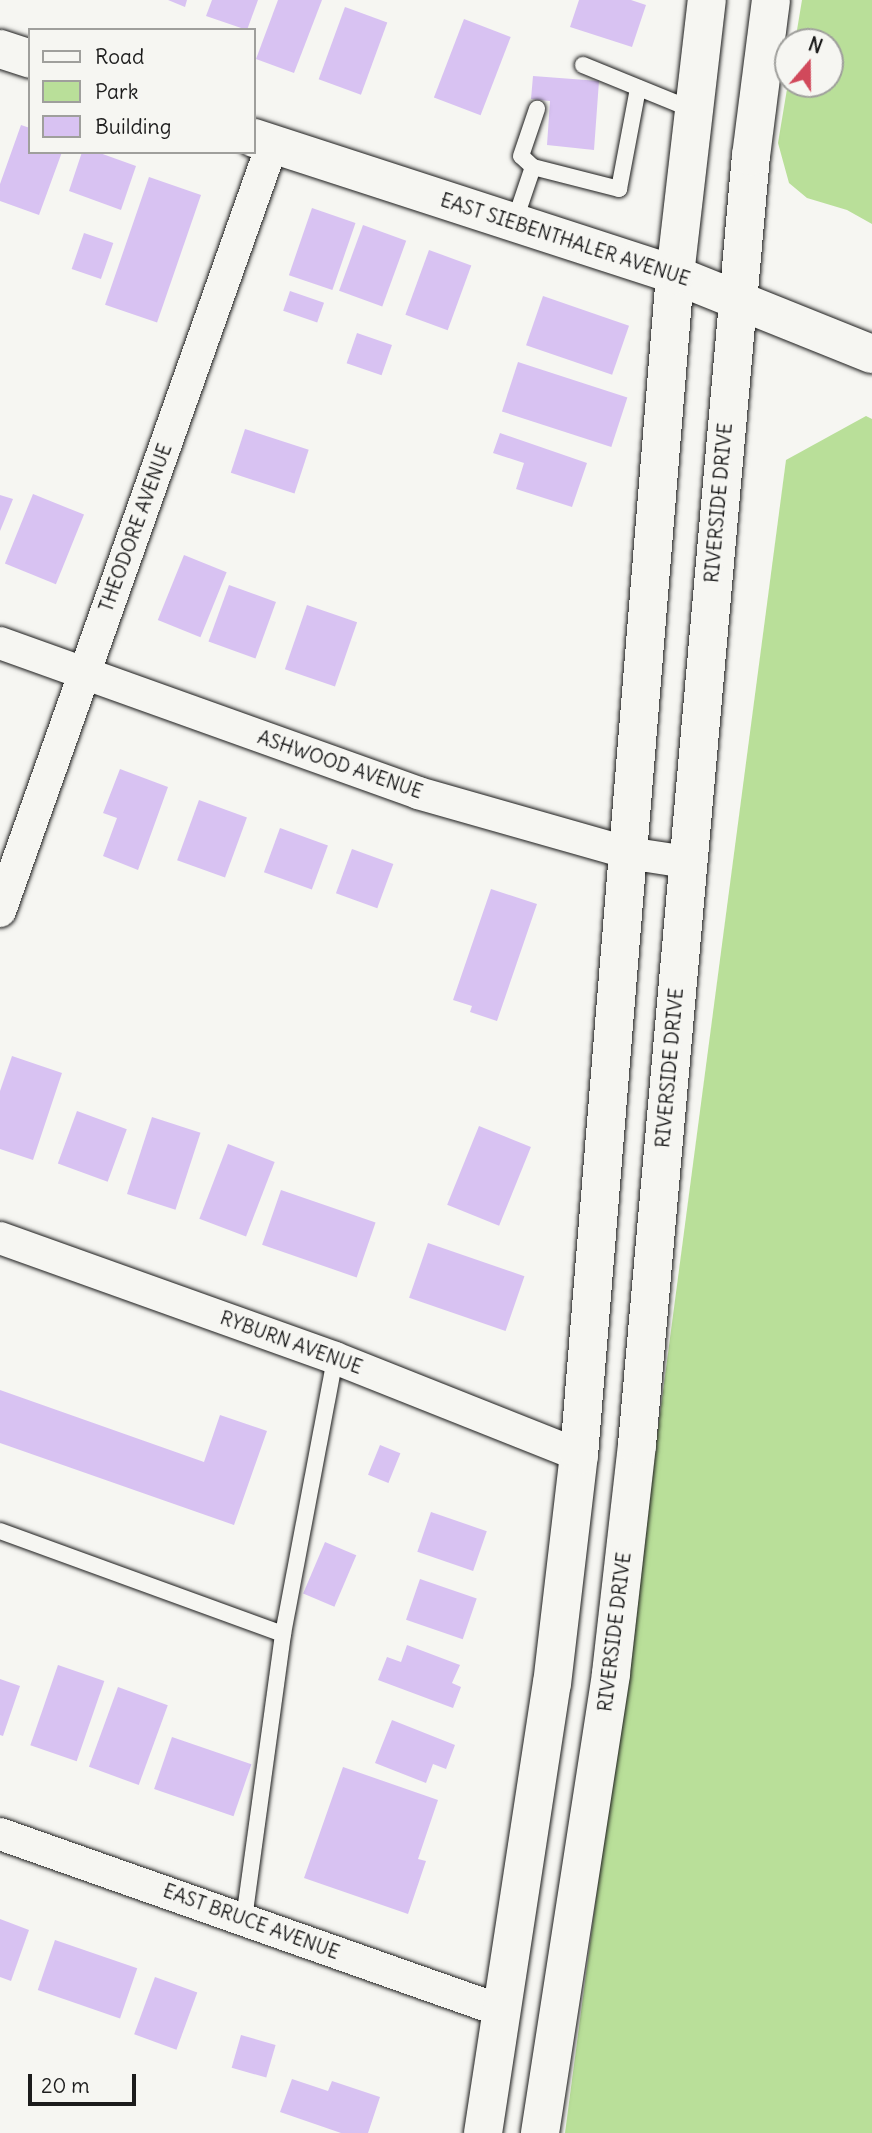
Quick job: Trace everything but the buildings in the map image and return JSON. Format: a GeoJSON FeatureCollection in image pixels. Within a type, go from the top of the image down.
{"type":"FeatureCollection","features":[{"type":"Feature","properties":{"kind":"main road"},"geometry":{"type":"LineString","coordinates":[[483,2133],[552,1685],[579,1455],[675,275],[707,0]]}},
{"type":"Feature","properties":{"kind":"main road","name":"RIVERSIDE DRIVE"},"geometry":{"type":"LineString","coordinates":[[540,2133],[619,1606],[637,1445],[751,156],[771,0]]}},
{"type":"Feature","properties":{"kind":"main road"},"geometry":{"type":"LineString","coordinates":[[0,48],[28,58]]}},
{"type":"Feature","properties":{"kind":"main road","name":"EAST SIEBENTHALER AVENUE"},"geometry":{"type":"LineString","coordinates":[[263,142],[675,275],[738,298],[872,354]]}},
{"type":"Feature","properties":{"kind":"street","name":"THEODORE AVENUE"},"geometry":{"type":"LineString","coordinates":[[0,911],[84,673],[263,142]]}},
{"type":"Feature","properties":{"kind":"street","name":"ASHWOOD AVENUE"},"geometry":{"type":"LineString","coordinates":[[0,643],[418,793],[628,853],[688,862]]}},
{"type":"Feature","properties":{"kind":"street","name":"RYBURN AVENUE"},"geometry":{"type":"LineString","coordinates":[[0,1238],[335,1358],[579,1455]]}},
{"type":"Feature","properties":{"kind":"street","name":"EAST BRUCE AVENUE"},"geometry":{"type":"LineString","coordinates":[[0,1834],[502,2011]]}},
{"type":"Feature","properties":{"kind":"lane"},"geometry":{"type":"LineString","coordinates":[[583,65],[693,110]]}},
{"type":"Feature","properties":{"kind":"lane"},"geometry":{"type":"LineString","coordinates":[[537,109],[521,156],[533,167],[619,189],[638,88]]}},
{"type":"Feature","properties":{"kind":"lane"},"geometry":{"type":"LineString","coordinates":[[514,223],[533,167]]}},
{"type":"Feature","properties":{"kind":"lane"},"geometry":{"type":"LineString","coordinates":[[244,1919],[282,1634],[335,1358]]}},
{"type":"Feature","properties":{"kind":"lane"},"geometry":{"type":"LineString","coordinates":[[0,1531],[282,1634]]}},
{"type":"Feature","properties":{"kind":"green space"},"geometry":{"type":"Polygon","coordinates":[[[802,0],[872,0],[872,224],[847,210],[807,198],[789,183],[778,143],[786,98],[844,98],[844,28],[797,28],[802,0]]]}},
{"type":"Feature","properties":{"kind":"green space"},"geometry":{"type":"Polygon","coordinates":[[[866,416],[872,419],[872,2133],[565,2133],[786,460],[866,416]]]}}]}
